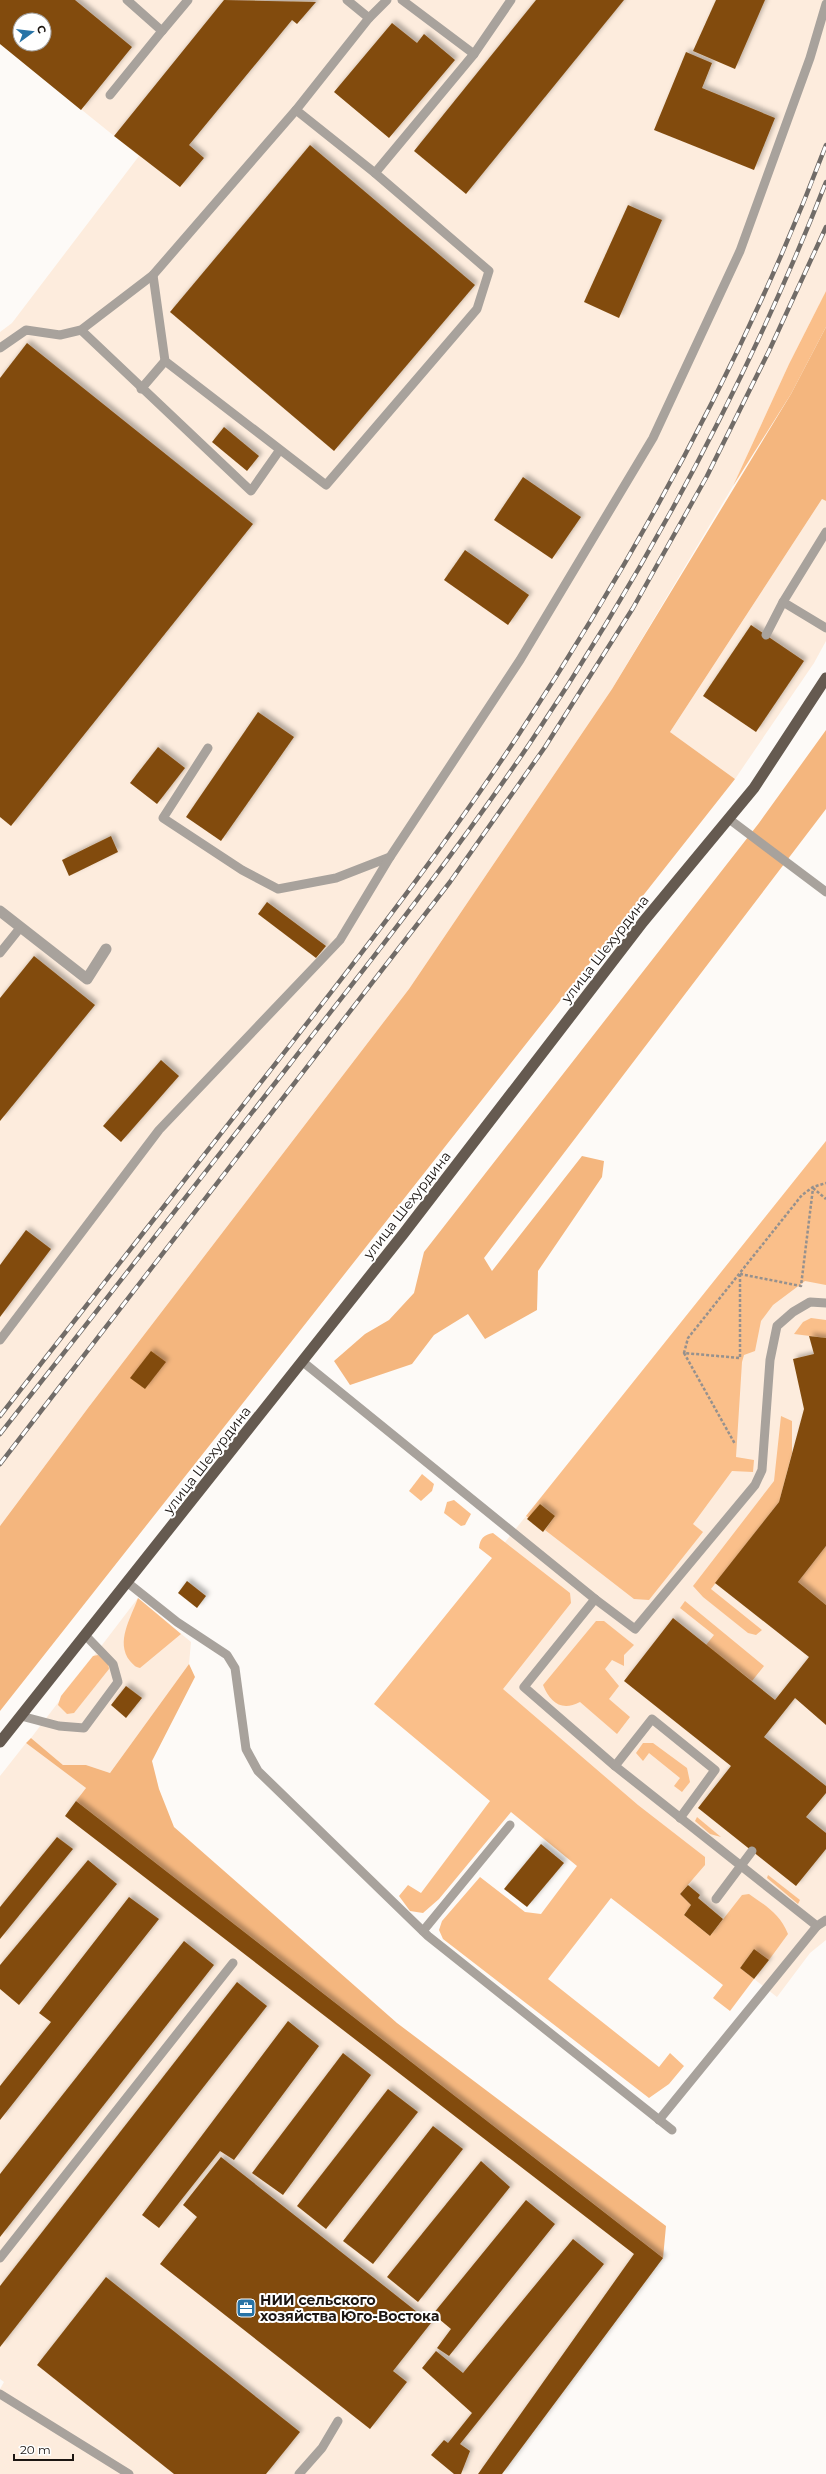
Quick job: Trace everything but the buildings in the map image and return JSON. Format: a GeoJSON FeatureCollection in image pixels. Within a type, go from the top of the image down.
{"type":"FeatureCollection","features":[{"type":"Feature","properties":{"kind":"main road","name":"улица Шехурдина"},"geometry":{"type":"LineString","coordinates":[[0,1742],[303,1362],[643,922],[754,788],[826,678]]}},
{"type":"Feature","properties":{"kind":"street"},"geometry":{"type":"LineString","coordinates":[[0,911],[87,979],[106,949]]}},
{"type":"Feature","properties":{"kind":"lane"},"geometry":{"type":"LineString","coordinates":[[127,0],[162,31]]}},
{"type":"Feature","properties":{"kind":"lane"},"geometry":{"type":"LineString","coordinates":[[110,95],[188,0]]}},
{"type":"Feature","properties":{"kind":"lane"},"geometry":{"type":"LineString","coordinates":[[347,0],[370,18]]}},
{"type":"Feature","properties":{"kind":"lane"},"geometry":{"type":"LineString","coordinates":[[0,348],[26,330],[60,335],[81,330],[153,275],[296,110],[370,18],[387,0]]}},
{"type":"Feature","properties":{"kind":"lane"},"geometry":{"type":"LineString","coordinates":[[402,0],[474,54]]}},
{"type":"Feature","properties":{"kind":"lane"},"geometry":{"type":"LineString","coordinates":[[375,173],[474,54],[510,0]]}},
{"type":"Feature","properties":{"kind":"lane"},"geometry":{"type":"LineString","coordinates":[[0,1340],[159,1130],[340,940],[390,857],[520,660],[654,438],[740,251],[810,58],[826,4]]}},
{"type":"Feature","properties":{"kind":"lane"},"geometry":{"type":"LineString","coordinates":[[153,275],[165,361],[279,452],[326,485],[477,309],[489,271],[375,173],[296,110]]}},
{"type":"Feature","properties":{"kind":"lane"},"geometry":{"type":"LineString","coordinates":[[81,330],[141,389],[251,491],[279,452]]}},
{"type":"Feature","properties":{"kind":"lane"},"geometry":{"type":"LineString","coordinates":[[141,389],[165,361]]}},
{"type":"Feature","properties":{"kind":"lane"},"geometry":{"type":"LineString","coordinates":[[766,635],[826,532]]}},
{"type":"Feature","properties":{"kind":"lane"},"geometry":{"type":"LineString","coordinates":[[784,602],[826,628]]}},
{"type":"Feature","properties":{"kind":"lane"},"geometry":{"type":"LineString","coordinates":[[208,748],[163,818],[242,870],[278,889],[336,878],[390,857]]}},
{"type":"Feature","properties":{"kind":"lane"},"geometry":{"type":"LineString","coordinates":[[729,820],[826,892]]}},
{"type":"Feature","properties":{"kind":"lane"},"geometry":{"type":"LineString","coordinates":[[0,953],[20,928]]}},
{"type":"Feature","properties":{"kind":"lane"},"geometry":{"type":"LineString","coordinates":[[303,1362],[595,1599],[635,1629],[755,1485],[762,1470],[770,1360],[777,1326],[793,1312],[810,1302],[826,1303]]}},
{"type":"Feature","properties":{"kind":"lane"},"geometry":{"type":"LineString","coordinates":[[128,1582],[177,1622],[227,1655],[235,1668],[241,1699],[246,1748],[258,1771],[422,1931],[672,2130]]}},
{"type":"Feature","properties":{"kind":"lane"},"geometry":{"type":"LineString","coordinates":[[595,1599],[524,1687],[615,1766],[817,1926]]}},
{"type":"Feature","properties":{"kind":"lane"},"geometry":{"type":"LineString","coordinates":[[21,1716],[59,1726],[84,1728],[118,1682],[113,1664],[86,1636]]}},
{"type":"Feature","properties":{"kind":"lane"},"geometry":{"type":"LineString","coordinates":[[615,1766],[652,1719],[715,1770],[680,1818]]}},
{"type":"Feature","properties":{"kind":"lane"},"geometry":{"type":"LineString","coordinates":[[422,1931],[510,1825]]}},
{"type":"Feature","properties":{"kind":"lane"},"geometry":{"type":"LineString","coordinates":[[716,1899],[752,1851]]}},
{"type":"Feature","properties":{"kind":"lane"},"geometry":{"type":"LineString","coordinates":[[659,2120],[817,1926],[826,1920]]}},
{"type":"Feature","properties":{"kind":"lane"},"geometry":{"type":"LineString","coordinates":[[0,2258],[233,1963]]}},
{"type":"Feature","properties":{"kind":"lane"},"geometry":{"type":"LineString","coordinates":[[0,2394],[129,2474]]}},
{"type":"Feature","properties":{"kind":"lane"},"geometry":{"type":"LineString","coordinates":[[299,2474],[322,2448],[338,2421]]}},
{"type":"Feature","properties":{"kind":"path"},"geometry":{"type":"LineString","coordinates":[[735,1444],[684,1353],[688,1338],[802,1194],[813,1187],[826,1183]]}},
{"type":"Feature","properties":{"kind":"path"},"geometry":{"type":"LineString","coordinates":[[813,1187],[826,1199]]}},
{"type":"Feature","properties":{"kind":"path"},"geometry":{"type":"LineString","coordinates":[[740,1274],[801,1286],[813,1187]]}},
{"type":"Feature","properties":{"kind":"path"},"geometry":{"type":"LineString","coordinates":[[684,1353],[740,1358],[740,1274]]}},
{"type":"Feature","properties":{"kind":"shaded area"},"geometry":{"type":"Polygon","coordinates":[[[0,0],[826,0],[826,291],[789,364],[733,486],[612,689],[409,989],[88,1408],[0,1526],[0,332],[12,323],[139,156],[0,44],[0,0]]]}},
{"type":"Feature","properties":{"kind":"shaded area"},"geometry":{"type":"Polygon","coordinates":[[[826,291],[826,327],[791,394],[733,486],[789,364],[826,291]]]}},
{"type":"Feature","properties":{"kind":"shaded area"},"geometry":{"type":"Polygon","coordinates":[[[826,327],[826,501],[822,499],[670,732],[735,779],[0,1711],[0,1526],[88,1408],[409,989],[612,689],[791,394],[826,327]]]}},
{"type":"Feature","properties":{"kind":"shaded area"},"geometry":{"type":"Polygon","coordinates":[[[822,499],[826,501],[826,641],[814,663],[735,779],[670,732],[822,499]]]}},
{"type":"Feature","properties":{"kind":"shaded area"},"geometry":{"type":"Polygon","coordinates":[[[826,730],[826,809],[484,1258],[492,1271],[582,1156],[604,1161],[602,1177],[538,1271],[537,1310],[485,1339],[468,1314],[434,1335],[412,1364],[350,1385],[334,1361],[365,1334],[389,1320],[414,1293],[424,1252],[759,823],[826,730]]]}},
{"type":"Feature","properties":{"kind":"shaded area"},"geometry":{"type":"Polygon","coordinates":[[[826,1141],[826,1940],[810,1953],[777,1997],[638,1888],[483,1709],[490,1561],[826,1141]]]}},
{"type":"Feature","properties":{"kind":"shaded area"},"geometry":{"type":"Polygon","coordinates":[[[826,1141],[826,1285],[805,1281],[773,1305],[761,1321],[755,1351],[744,1355],[742,1362],[736,1457],[754,1460],[753,1472],[732,1471],[693,1524],[703,1532],[649,1600],[634,1599],[545,1530],[555,1516],[540,1504],[529,1518],[526,1516],[826,1141]]]}},
{"type":"Feature","properties":{"kind":"shaded area"},"geometry":{"type":"Polygon","coordinates":[[[811,1318],[826,1320],[826,1338],[794,1334],[803,1322],[811,1318]]]}},
{"type":"Feature","properties":{"kind":"shaded area"},"geometry":{"type":"Polygon","coordinates":[[[781,1416],[792,1421],[792,1453],[779,1502],[711,1589],[762,1630],[756,1635],[748,1633],[703,1597],[693,1586],[774,1481],[781,1416]]]}},
{"type":"Feature","properties":{"kind":"shaded area"},"geometry":{"type":"Polygon","coordinates":[[[422,1474],[434,1484],[432,1491],[421,1501],[409,1491],[422,1474]]]}},
{"type":"Feature","properties":{"kind":"shaded area"},"geometry":{"type":"Polygon","coordinates":[[[454,1500],[471,1514],[465,1525],[461,1526],[444,1513],[447,1502],[454,1500]]]}},
{"type":"Feature","properties":{"kind":"shaded area"},"geometry":{"type":"Polygon","coordinates":[[[493,1533],[570,1593],[571,1603],[503,1689],[638,1805],[705,1857],[705,1865],[680,1894],[691,1905],[684,1915],[710,1936],[742,1895],[749,1894],[777,1916],[788,1934],[769,1960],[754,1949],[740,1968],[754,1979],[730,2011],[713,1998],[723,1985],[611,1898],[548,1979],[659,2067],[670,2053],[684,2066],[669,2084],[649,2098],[443,1939],[439,1930],[442,1921],[480,1877],[525,1912],[541,1914],[577,1866],[511,1812],[439,1899],[423,1913],[410,1911],[399,1896],[408,1885],[421,1893],[490,1801],[374,1704],[492,1558],[479,1548],[480,1542],[483,1538],[493,1533]]]}},
{"type":"Feature","properties":{"kind":"shaded area"},"geometry":{"type":"Polygon","coordinates":[[[826,1546],[826,1605],[798,1582],[826,1546]]]}},
{"type":"Feature","properties":{"kind":"shaded area"},"geometry":{"type":"Polygon","coordinates":[[[138,1598],[191,1642],[189,1664],[110,1773],[86,1765],[63,1765],[31,1738],[138,1598]]]}},
{"type":"Feature","properties":{"kind":"shaded area"},"geometry":{"type":"Polygon","coordinates":[[[138,1598],[181,1634],[140,1668],[130,1661],[124,1646],[124,1638],[128,1622],[138,1598]]]}},
{"type":"Feature","properties":{"kind":"shaded area"},"geometry":{"type":"Polygon","coordinates":[[[685,1601],[764,1666],[752,1681],[706,1645],[714,1635],[680,1608],[685,1601]]]}},
{"type":"Feature","properties":{"kind":"shaded area"},"geometry":{"type":"Polygon","coordinates":[[[596,1621],[604,1621],[634,1645],[624,1655],[624,1666],[612,1660],[605,1669],[619,1686],[609,1699],[630,1717],[617,1734],[580,1702],[567,1706],[557,1704],[549,1696],[543,1685],[596,1621]]]}},
{"type":"Feature","properties":{"kind":"shaded area"},"geometry":{"type":"Polygon","coordinates":[[[98,1655],[108,1661],[109,1669],[74,1713],[67,1714],[58,1705],[61,1696],[93,1656],[98,1655]]]}},
{"type":"Feature","properties":{"kind":"shaded area"},"geometry":{"type":"Polygon","coordinates":[[[189,1664],[195,1677],[152,1761],[159,1789],[174,1827],[397,2023],[666,2226],[663,2258],[76,1801],[86,1788],[26,1743],[31,1738],[63,1765],[86,1765],[110,1773],[189,1664]]]}},
{"type":"Feature","properties":{"kind":"shaded area"},"geometry":{"type":"Polygon","coordinates":[[[26,1743],[86,1788],[76,1801],[663,2258],[502,2474],[0,2474],[0,2389],[4,2382],[0,2379],[0,1776],[26,1743]]]}},
{"type":"Feature","properties":{"kind":"shaded area"},"geometry":{"type":"Polygon","coordinates":[[[643,1743],[653,1743],[687,1768],[690,1782],[682,1792],[674,1786],[680,1778],[649,1753],[643,1761],[636,1753],[643,1743]]]}},
{"type":"Feature","properties":{"kind":"shaded area"},"geometry":{"type":"Polygon","coordinates":[[[697,1817],[721,1837],[710,1834],[695,1821],[697,1817]]]}},
{"type":"Feature","properties":{"kind":"shaded area"},"geometry":{"type":"Polygon","coordinates":[[[768,1875],[800,1900],[798,1904],[767,1878],[768,1875]]]}},
{"type":"Feature","properties":{"kind":"railway"},"geometry":{"type":"LineString","coordinates":[[0,1416],[366,948],[460,821],[519,734],[607,593],[689,448],[762,298],[826,145]]}},
{"type":"Feature","properties":{"kind":"railway"},"geometry":{"type":"LineString","coordinates":[[0,1434],[382,946],[443,866],[530,743],[615,609],[693,470],[764,328],[826,182]]}},
{"type":"Feature","properties":{"kind":"railway"},"geometry":{"type":"LineString","coordinates":[[0,1464],[450,882],[545,747],[633,608],[707,476],[769,351],[826,227]]}},
{"type":"Feature","properties":{"kind":"place","name":"НИИ сельского хозяйства Юго-Востока"},"geometry":{"type":"Point","coordinates":[246,2308]}}]}
